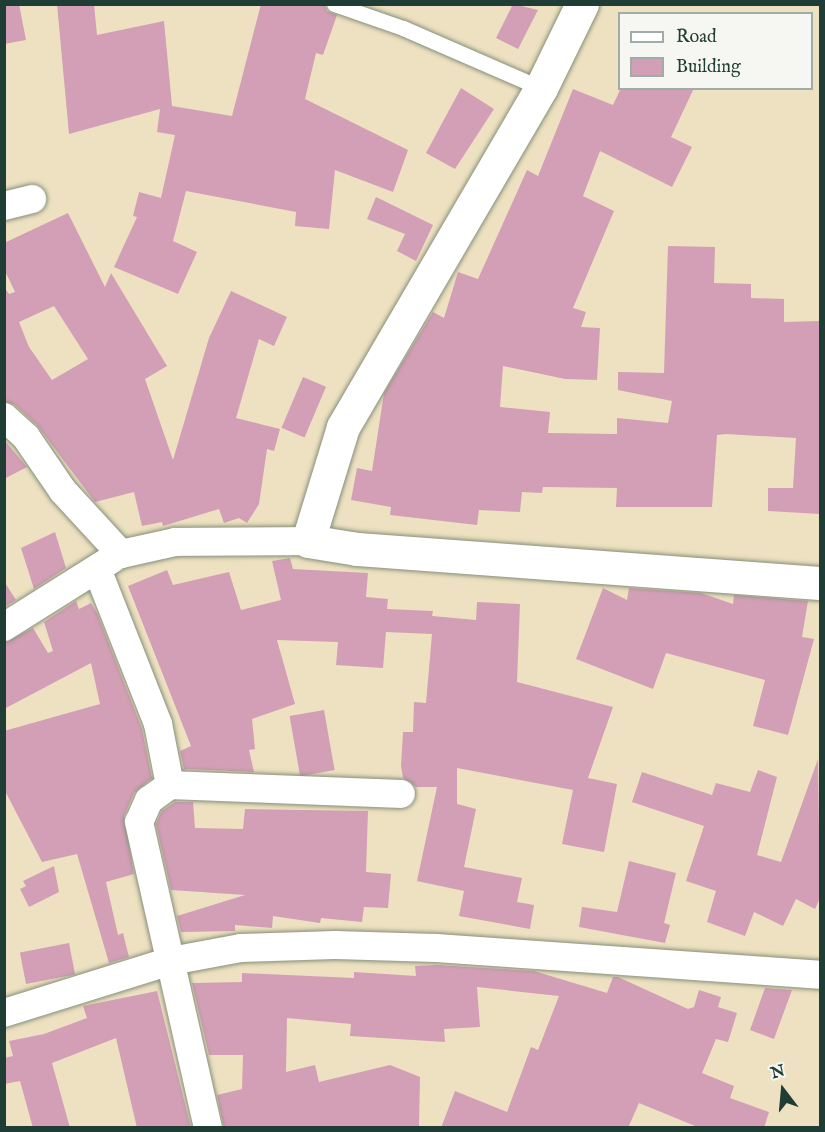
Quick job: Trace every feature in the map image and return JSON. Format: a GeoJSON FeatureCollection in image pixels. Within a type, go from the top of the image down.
{"type":"FeatureCollection","features":[{"type":"Feature","properties":{"kind":"street"},"geometry":{"type":"LineString","coordinates":[[308,542],[344,427],[541,88],[582,4]]}},
{"type":"Feature","properties":{"kind":"street"},"geometry":{"type":"LineString","coordinates":[[4,206],[32,199]]}},
{"type":"Feature","properties":{"kind":"street"},"geometry":{"type":"LineString","coordinates":[[4,417],[26,437],[63,491],[121,554]]}},
{"type":"Feature","properties":{"kind":"street"},"geometry":{"type":"LineString","coordinates":[[4,627],[121,554],[175,542],[308,542],[357,549],[820,583]]}},
{"type":"Feature","properties":{"kind":"street"},"geometry":{"type":"LineString","coordinates":[[97,569],[158,724],[170,785]]}},
{"type":"Feature","properties":{"kind":"street"},"geometry":{"type":"LineString","coordinates":[[208,1128],[139,822],[149,800],[170,785],[401,794]]}},
{"type":"Feature","properties":{"kind":"street"},"geometry":{"type":"LineString","coordinates":[[4,1013],[171,961],[241,948],[335,945],[820,975]]}},
{"type":"Feature","properties":{"kind":"lane"},"geometry":{"type":"LineString","coordinates":[[334,4],[403,28],[541,88]]}},
{"type":"Feature","properties":{"kind":"building"},"geometry":{"type":"Polygon","coordinates":[[[4,4],[19,4],[26,40],[4,44],[4,4]]]}},
{"type":"Feature","properties":{"kind":"building"},"geometry":{"type":"Polygon","coordinates":[[[57,4],[94,4],[97,35],[164,21],[172,106],[232,116],[261,4],[324,4],[327,11],[337,15],[323,55],[316,53],[305,99],[408,150],[393,192],[335,170],[329,229],[295,226],[296,212],[186,191],[173,241],[197,252],[178,294],[114,267],[137,217],[133,216],[139,192],[161,198],[175,135],[157,132],[160,109],[69,134],[57,4]]]}},
{"type":"Feature","properties":{"kind":"building"},"geometry":{"type":"Polygon","coordinates":[[[513,4],[538,10],[518,49],[496,38],[513,4]]]}},
{"type":"Feature","properties":{"kind":"building"},"geometry":{"type":"Polygon","coordinates":[[[461,88],[494,109],[455,169],[426,153],[461,88]]]}},
{"type":"Feature","properties":{"kind":"building"},"geometry":{"type":"Polygon","coordinates":[[[573,89],[613,105],[620,90],[693,90],[671,137],[692,147],[672,187],[600,151],[583,196],[614,211],[573,308],[586,312],[581,327],[600,328],[597,380],[565,379],[503,366],[500,407],[550,412],[548,433],[617,434],[617,418],[668,423],[672,401],[618,390],[618,372],[664,373],[668,246],[715,247],[714,283],[751,284],[751,298],[784,299],[784,322],[820,321],[820,514],[768,511],[768,488],[793,488],[796,438],[726,434],[717,435],[712,507],[616,507],[617,488],[543,487],[542,493],[522,492],[520,512],[479,510],[477,525],[390,515],[391,507],[351,500],[357,468],[372,471],[384,393],[433,312],[444,318],[458,272],[478,279],[527,170],[538,176],[573,89]]]}},
{"type":"Feature","properties":{"kind":"building"},"geometry":{"type":"Polygon","coordinates":[[[376,197],[433,225],[416,261],[397,251],[405,234],[367,219],[376,197]]]}},
{"type":"Feature","properties":{"kind":"building"},"geometry":{"type":"Polygon","coordinates":[[[68,213],[105,287],[111,273],[167,366],[145,379],[173,460],[209,338],[231,291],[287,317],[274,346],[259,339],[236,418],[280,429],[274,451],[267,449],[259,504],[247,523],[239,518],[224,523],[219,509],[163,526],[162,522],[142,526],[134,492],[95,502],[37,425],[15,405],[4,401],[4,287],[9,294],[15,292],[4,269],[4,243],[68,213]],[[54,306],[19,322],[29,347],[52,380],[88,359],[54,306]]]}},
{"type":"Feature","properties":{"kind":"building"},"geometry":{"type":"Polygon","coordinates":[[[303,377],[326,387],[305,437],[282,428],[303,377]]]}},
{"type":"Feature","properties":{"kind":"building"},"geometry":{"type":"Polygon","coordinates":[[[4,440],[27,467],[4,479],[4,440]]]}},
{"type":"Feature","properties":{"kind":"building"},"geometry":{"type":"Polygon","coordinates":[[[55,532],[66,568],[34,589],[21,548],[55,532]]]}},
{"type":"Feature","properties":{"kind":"building"},"geometry":{"type":"Polygon","coordinates":[[[290,558],[293,569],[368,573],[366,597],[388,599],[387,609],[433,611],[432,616],[476,620],[477,602],[520,604],[517,682],[613,707],[588,778],[617,784],[604,852],[562,844],[573,790],[457,768],[457,804],[476,809],[464,867],[522,878],[517,902],[534,905],[530,929],[459,916],[464,891],[417,881],[437,787],[416,787],[403,778],[401,766],[403,732],[413,732],[414,702],[426,703],[432,634],[386,632],[383,668],[336,665],[338,642],[277,640],[295,704],[252,719],[255,749],[249,750],[254,772],[184,769],[180,751],[191,746],[128,586],[167,570],[173,585],[229,572],[241,610],[281,600],[272,561],[290,558]]]}},
{"type":"Feature","properties":{"kind":"building"},"geometry":{"type":"Polygon","coordinates":[[[4,581],[16,600],[4,607],[4,581]]]}},
{"type":"Feature","properties":{"kind":"building"},"geometry":{"type":"Polygon","coordinates":[[[603,588],[627,600],[629,588],[701,593],[733,604],[734,595],[808,601],[802,637],[814,639],[788,735],[753,726],[765,680],[666,653],[653,689],[576,659],[603,588]]]}},
{"type":"Feature","properties":{"kind":"building"},"geometry":{"type":"Polygon","coordinates":[[[76,601],[79,609],[91,603],[97,613],[142,729],[152,778],[134,793],[124,816],[134,874],[106,882],[118,935],[123,933],[129,957],[109,963],[77,854],[42,862],[4,789],[4,731],[100,704],[91,663],[4,709],[4,643],[33,628],[48,653],[53,651],[44,622],[76,601]]]}},
{"type":"Feature","properties":{"kind":"building"},"geometry":{"type":"Polygon","coordinates":[[[324,710],[335,770],[300,776],[290,716],[324,710]]]}},
{"type":"Feature","properties":{"kind":"building"},"geometry":{"type":"Polygon","coordinates":[[[818,759],[820,898],[815,909],[796,899],[783,926],[754,912],[745,936],[707,922],[716,891],[686,881],[704,826],[632,802],[642,772],[712,795],[716,783],[750,792],[758,770],[777,777],[757,855],[781,862],[818,759]]]}},
{"type":"Feature","properties":{"kind":"building"},"geometry":{"type":"Polygon","coordinates":[[[175,802],[193,802],[195,828],[243,829],[245,809],[368,811],[366,872],[391,874],[388,908],[364,907],[362,922],[321,918],[320,923],[273,916],[272,928],[235,925],[235,931],[181,932],[177,916],[245,895],[171,890],[156,824],[162,811],[175,802]]]}},
{"type":"Feature","properties":{"kind":"building"},"geometry":{"type":"Polygon","coordinates":[[[629,861],[676,873],[664,923],[670,925],[665,943],[579,927],[582,907],[617,912],[629,861]]]}},
{"type":"Feature","properties":{"kind":"building"},"geometry":{"type":"Polygon","coordinates":[[[54,866],[59,892],[29,907],[20,889],[26,886],[23,881],[54,866]]]}},
{"type":"Feature","properties":{"kind":"building"},"geometry":{"type":"Polygon","coordinates":[[[69,943],[75,974],[26,984],[20,953],[69,943]]]}},
{"type":"Feature","properties":{"kind":"building"},"geometry":{"type":"Polygon","coordinates":[[[437,965],[534,971],[607,993],[613,977],[618,977],[688,1009],[694,1007],[699,990],[721,997],[718,1007],[737,1013],[728,1042],[716,1039],[702,1073],[734,1086],[730,1098],[769,1112],[764,1128],[700,1128],[639,1103],[628,1128],[441,1128],[455,1091],[507,1112],[531,1047],[538,1050],[559,996],[477,987],[480,1027],[444,1029],[445,1042],[350,1036],[351,1024],[287,1018],[286,1072],[315,1065],[319,1082],[390,1065],[420,1077],[419,1128],[224,1128],[217,1095],[242,1089],[243,1055],[209,1055],[192,983],[242,982],[242,973],[354,978],[354,972],[416,976],[415,966],[437,965]]]}},
{"type":"Feature","properties":{"kind":"building"},"geometry":{"type":"Polygon","coordinates":[[[765,988],[792,990],[774,1039],[750,1030],[765,988]]]}},
{"type":"Feature","properties":{"kind":"building"},"geometry":{"type":"Polygon","coordinates":[[[157,991],[191,1128],[137,1128],[116,1038],[52,1063],[70,1128],[33,1128],[20,1081],[4,1084],[4,1058],[13,1056],[9,1041],[44,1034],[87,1018],[83,1006],[157,991]]]}}]}
